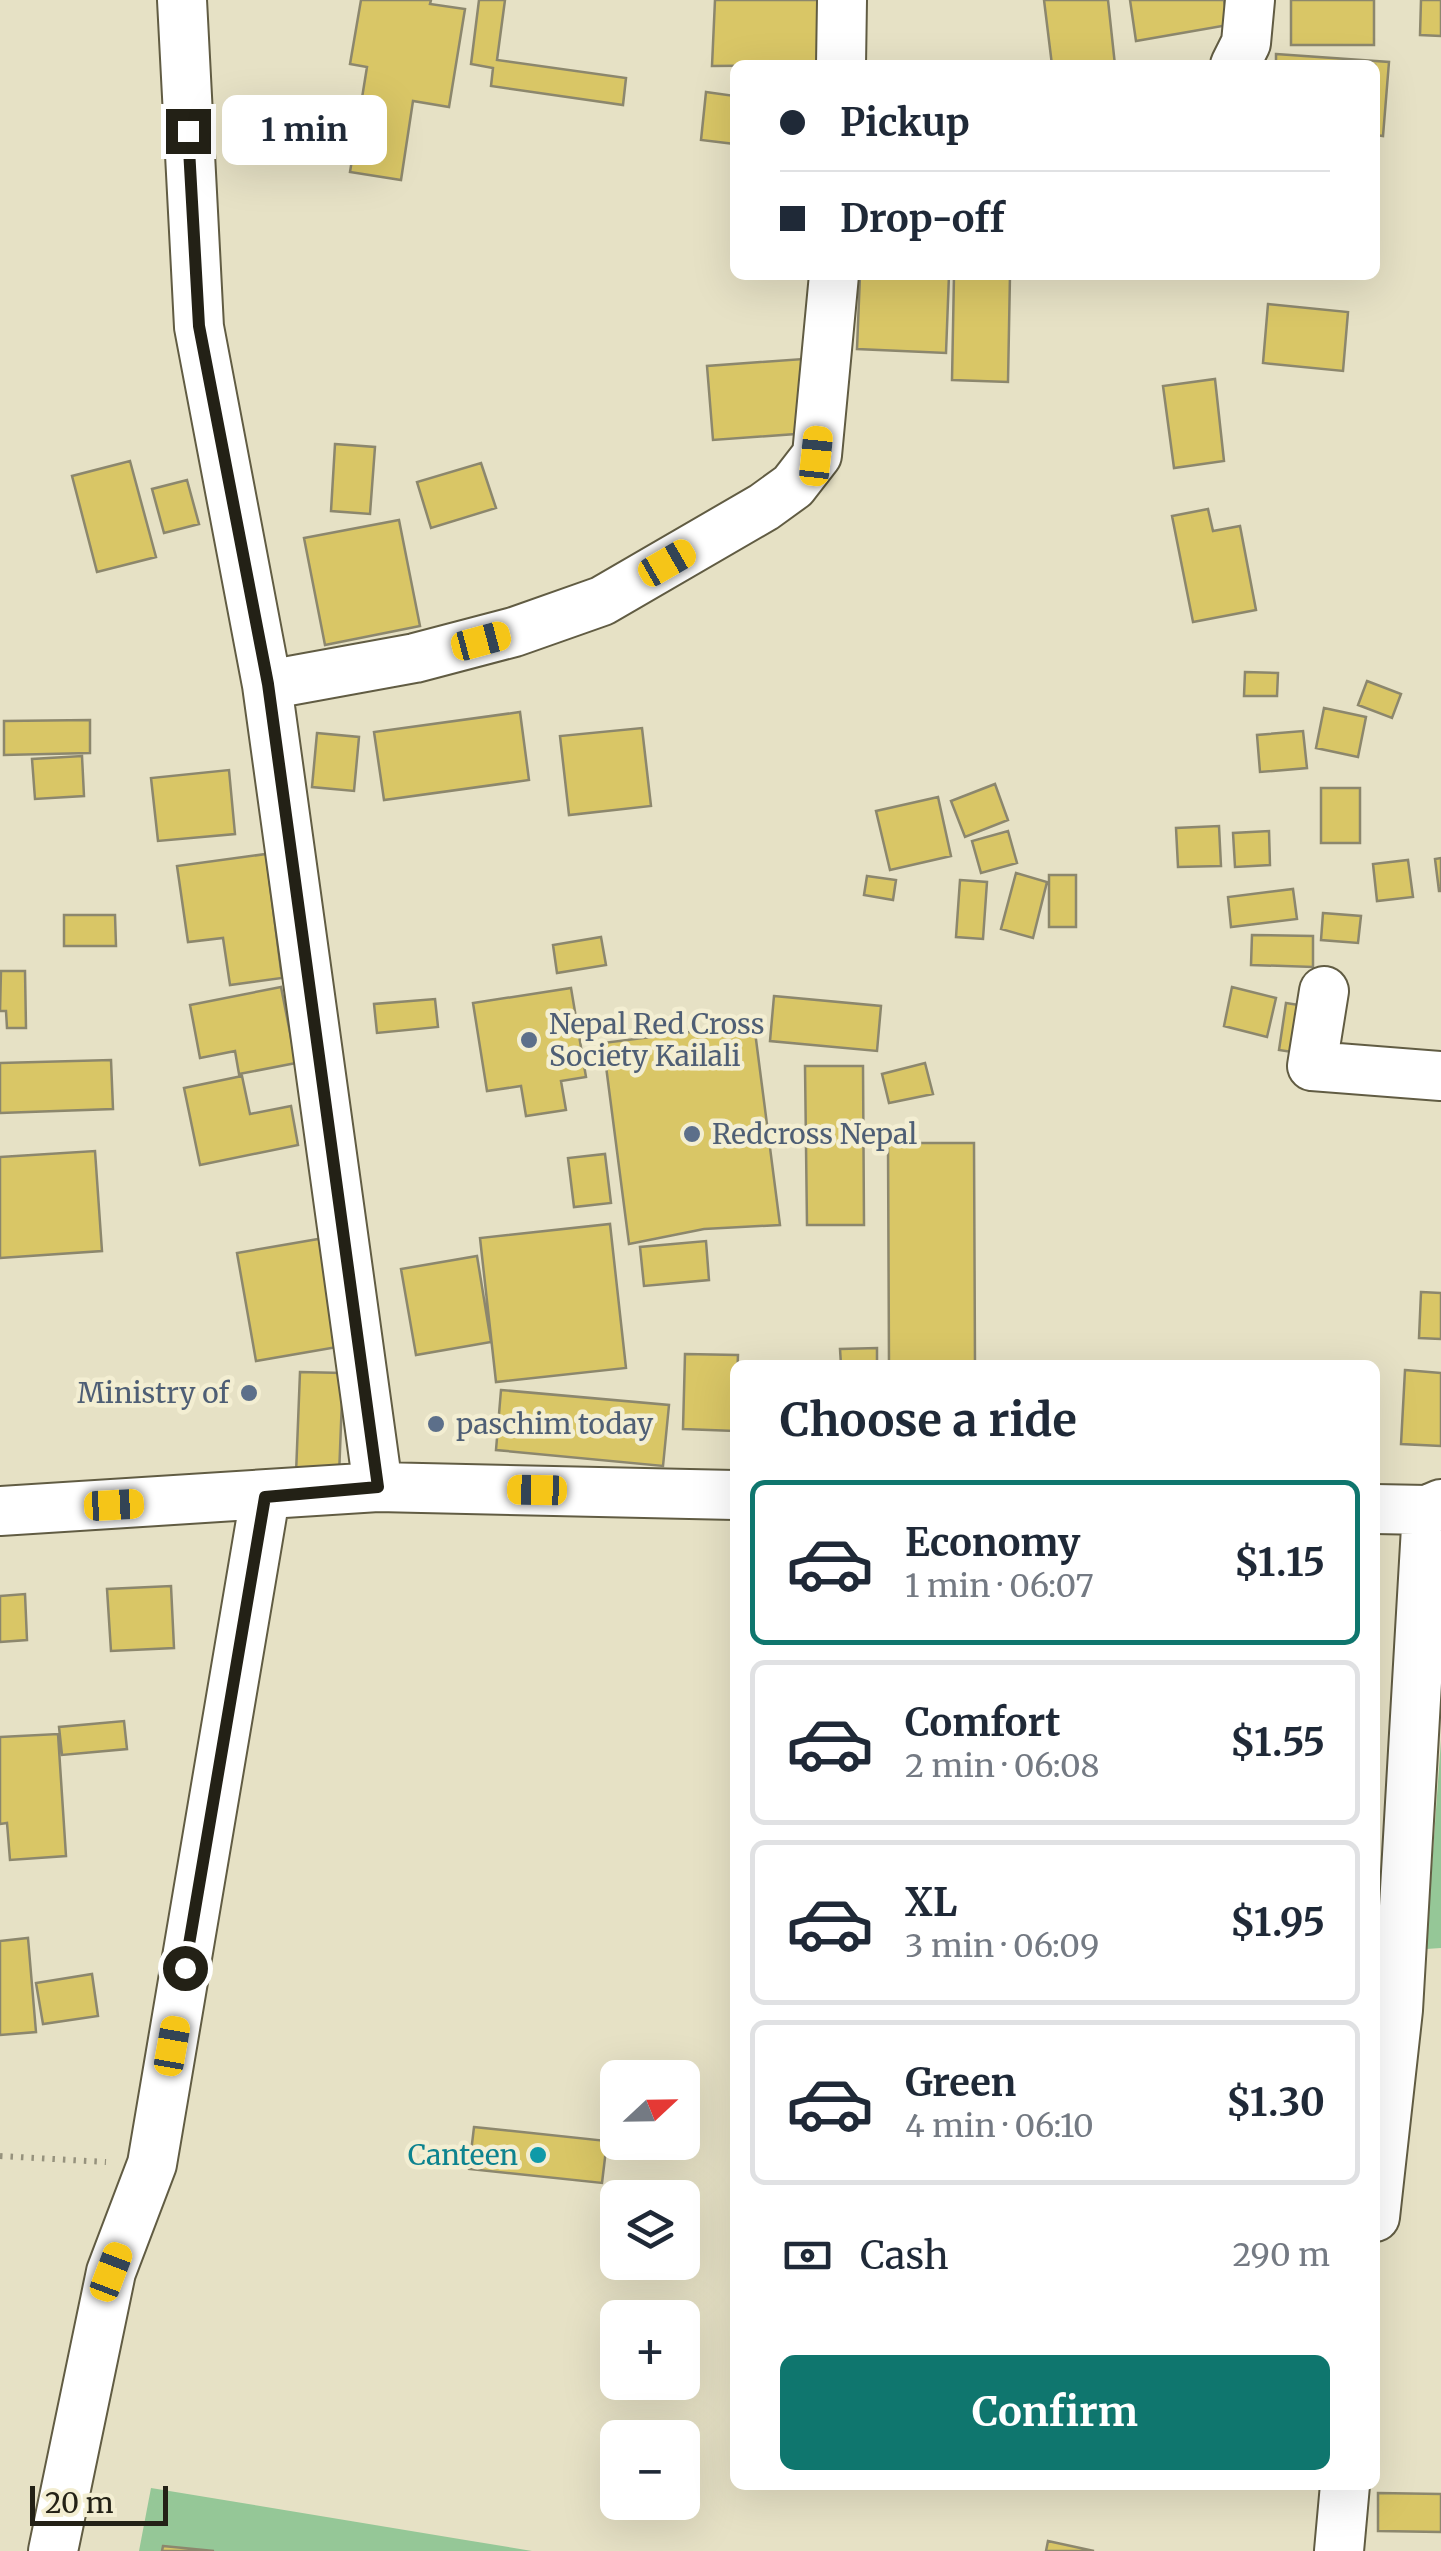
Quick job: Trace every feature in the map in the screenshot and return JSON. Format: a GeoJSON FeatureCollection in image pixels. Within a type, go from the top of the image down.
{"type":"FeatureCollection","features":[{"type":"Feature","properties":{"kind":"street"},"geometry":{"type":"LineString","coordinates":[[182,0],[199,326],[268,684],[378,1487]]}},
{"type":"Feature","properties":{"kind":"street"},"geometry":{"type":"LineString","coordinates":[[841,60],[842,0]]}},
{"type":"Feature","properties":{"kind":"street"},"geometry":{"type":"LineString","coordinates":[[1238,60],[1246,43],[1250,0]]}},
{"type":"Feature","properties":{"kind":"street"},"geometry":{"type":"LineString","coordinates":[[268,684],[415,658],[584,607],[764,507],[793,486],[816,456],[834,280]]}},
{"type":"Feature","properties":{"kind":"street"},"geometry":{"type":"LineString","coordinates":[[1324,990],[1312,1066],[1441,1076]]}},
{"type":"Feature","properties":{"kind":"street"},"geometry":{"type":"LineString","coordinates":[[0,1511],[378,1487],[730,1495]]}},
{"type":"Feature","properties":{"kind":"street"},"geometry":{"type":"LineString","coordinates":[[52,2551],[111,2272],[152,2164],[265,1497]]}},
{"type":"Feature","properties":{"kind":"street"},"geometry":{"type":"LineString","coordinates":[[1380,1509],[1434,1507],[1398,2010],[1380,2172]]}},
{"type":"Feature","properties":{"kind":"street"},"geometry":{"type":"LineString","coordinates":[[1339,2551],[1345,2490]]}},
{"type":"Feature","properties":{"kind":"path"},"geometry":{"type":"LineString","coordinates":[[0,2156],[152,2164]]}},
{"type":"Feature","properties":{"kind":"green space"},"geometry":{"type":"Polygon","coordinates":[[[1441,1740],[1441,1948],[1426,1949],[1441,1740]]]}},
{"type":"Feature","properties":{"kind":"green space"},"geometry":{"type":"Polygon","coordinates":[[[151,2488],[532,2551],[139,2551],[151,2488]]]}},
{"type":"Feature","properties":{"kind":"building"},"geometry":{"type":"Polygon","coordinates":[[[361,0],[431,0],[430,4],[465,9],[449,107],[413,101],[401,180],[350,172],[367,67],[350,64],[361,0]]]}},
{"type":"Feature","properties":{"kind":"building"},"geometry":{"type":"Polygon","coordinates":[[[479,0],[505,0],[497,60],[626,78],[623,105],[491,86],[493,68],[471,64],[479,0]]]}},
{"type":"Feature","properties":{"kind":"building"},"geometry":{"type":"Polygon","coordinates":[[[715,0],[820,0],[817,60],[730,60],[730,66],[712,66],[715,0]]]}},
{"type":"Feature","properties":{"kind":"building"},"geometry":{"type":"Polygon","coordinates":[[[1044,0],[1108,0],[1114,60],[1051,60],[1044,0]]]}},
{"type":"Feature","properties":{"kind":"building"},"geometry":{"type":"Polygon","coordinates":[[[1130,0],[1224,0],[1228,25],[1136,41],[1130,0]]]}},
{"type":"Feature","properties":{"kind":"building"},"geometry":{"type":"Polygon","coordinates":[[[1291,0],[1374,0],[1374,45],[1291,45],[1291,0]]]}},
{"type":"Feature","properties":{"kind":"building"},"geometry":{"type":"Polygon","coordinates":[[[1421,0],[1441,0],[1441,36],[1420,35],[1421,0]]]}},
{"type":"Feature","properties":{"kind":"building"},"geometry":{"type":"Polygon","coordinates":[[[1276,54],[1361,60],[1276,60],[1276,54]]]}},
{"type":"Feature","properties":{"kind":"building"},"geometry":{"type":"Polygon","coordinates":[[[1380,61],[1389,62],[1383,136],[1380,136],[1380,61]]]}},
{"type":"Feature","properties":{"kind":"building"},"geometry":{"type":"Polygon","coordinates":[[[706,92],[730,95],[730,143],[701,140],[706,92]]]}},
{"type":"Feature","properties":{"kind":"building"},"geometry":{"type":"Polygon","coordinates":[[[860,280],[949,280],[946,353],[857,349],[860,280]]]}},
{"type":"Feature","properties":{"kind":"building"},"geometry":{"type":"Polygon","coordinates":[[[954,280],[1010,280],[1008,382],[952,380],[954,280]]]}},
{"type":"Feature","properties":{"kind":"building"},"geometry":{"type":"Polygon","coordinates":[[[1268,304],[1348,312],[1343,371],[1263,363],[1268,304]]]}},
{"type":"Feature","properties":{"kind":"building"},"geometry":{"type":"Polygon","coordinates":[[[803,359],[809,433],[713,440],[707,366],[803,359]]]}},
{"type":"Feature","properties":{"kind":"building"},"geometry":{"type":"Polygon","coordinates":[[[1215,379],[1224,461],[1174,468],[1163,386],[1215,379]]]}},
{"type":"Feature","properties":{"kind":"building"},"geometry":{"type":"Polygon","coordinates":[[[335,444],[375,447],[370,514],[331,511],[335,444]]]}},
{"type":"Feature","properties":{"kind":"building"},"geometry":{"type":"Polygon","coordinates":[[[130,461],[156,557],[97,572],[72,476],[130,461]]]}},
{"type":"Feature","properties":{"kind":"building"},"geometry":{"type":"Polygon","coordinates":[[[481,463],[496,508],[431,528],[417,482],[481,463]]]}},
{"type":"Feature","properties":{"kind":"building"},"geometry":{"type":"Polygon","coordinates":[[[187,480],[199,524],[164,533],[152,489],[187,480]]]}},
{"type":"Feature","properties":{"kind":"building"},"geometry":{"type":"Polygon","coordinates":[[[1208,509],[1213,531],[1240,526],[1256,610],[1193,622],[1172,516],[1208,509]]]}},
{"type":"Feature","properties":{"kind":"building"},"geometry":{"type":"Polygon","coordinates":[[[399,520],[420,626],[325,645],[304,538],[399,520]]]}},
{"type":"Feature","properties":{"kind":"building"},"geometry":{"type":"Polygon","coordinates":[[[1245,672],[1278,673],[1277,696],[1244,696],[1245,672]]]}},
{"type":"Feature","properties":{"kind":"building"},"geometry":{"type":"Polygon","coordinates":[[[1367,681],[1401,694],[1392,718],[1358,705],[1367,681]]]}},
{"type":"Feature","properties":{"kind":"building"},"geometry":{"type":"Polygon","coordinates":[[[1324,708],[1366,717],[1358,757],[1316,748],[1324,708]]]}},
{"type":"Feature","properties":{"kind":"building"},"geometry":{"type":"Polygon","coordinates":[[[520,712],[529,780],[384,800],[374,732],[520,712]]]}},
{"type":"Feature","properties":{"kind":"building"},"geometry":{"type":"Polygon","coordinates":[[[90,720],[90,753],[4,755],[4,721],[90,720]]]}},
{"type":"Feature","properties":{"kind":"building"},"geometry":{"type":"Polygon","coordinates":[[[642,728],[651,806],[569,815],[560,736],[642,728]]]}},
{"type":"Feature","properties":{"kind":"building"},"geometry":{"type":"Polygon","coordinates":[[[1303,731],[1307,768],[1260,772],[1257,735],[1303,731]]]}},
{"type":"Feature","properties":{"kind":"building"},"geometry":{"type":"Polygon","coordinates":[[[317,733],[359,737],[354,791],[312,787],[317,733]]]}},
{"type":"Feature","properties":{"kind":"building"},"geometry":{"type":"Polygon","coordinates":[[[82,756],[84,796],[35,799],[32,759],[82,756]]]}},
{"type":"Feature","properties":{"kind":"building"},"geometry":{"type":"Polygon","coordinates":[[[229,770],[235,834],[158,841],[151,778],[229,770]]]}},
{"type":"Feature","properties":{"kind":"building"},"geometry":{"type":"Polygon","coordinates":[[[995,784],[1008,820],[965,837],[951,801],[995,784]]]}},
{"type":"Feature","properties":{"kind":"building"},"geometry":{"type":"Polygon","coordinates":[[[1321,788],[1360,788],[1360,843],[1321,843],[1321,788]]]}},
{"type":"Feature","properties":{"kind":"building"},"geometry":{"type":"Polygon","coordinates":[[[938,797],[951,856],[890,870],[876,811],[938,797]]]}},
{"type":"Feature","properties":{"kind":"building"},"geometry":{"type":"Polygon","coordinates":[[[1219,826],[1221,866],[1178,867],[1176,828],[1219,826]]]}},
{"type":"Feature","properties":{"kind":"building"},"geometry":{"type":"Polygon","coordinates":[[[1008,831],[1017,863],[981,873],[972,841],[1008,831]]]}},
{"type":"Feature","properties":{"kind":"building"},"geometry":{"type":"Polygon","coordinates":[[[1269,831],[1270,865],[1235,867],[1233,833],[1269,831]]]}},
{"type":"Feature","properties":{"kind":"building"},"geometry":{"type":"Polygon","coordinates":[[[266,854],[282,978],[230,985],[223,938],[188,942],[177,866],[266,854]]]}},
{"type":"Feature","properties":{"kind":"building"},"geometry":{"type":"Polygon","coordinates":[[[1441,858],[1441,891],[1439,891],[1435,859],[1441,858]]]}},
{"type":"Feature","properties":{"kind":"building"},"geometry":{"type":"Polygon","coordinates":[[[1408,860],[1413,897],[1377,901],[1373,864],[1408,860]]]}},
{"type":"Feature","properties":{"kind":"building"},"geometry":{"type":"Polygon","coordinates":[[[1016,873],[1047,882],[1033,938],[1001,929],[1016,873]]]}},
{"type":"Feature","properties":{"kind":"building"},"geometry":{"type":"Polygon","coordinates":[[[1049,875],[1076,875],[1076,927],[1049,927],[1049,875]]]}},
{"type":"Feature","properties":{"kind":"building"},"geometry":{"type":"Polygon","coordinates":[[[867,876],[896,880],[893,900],[864,895],[867,876]]]}},
{"type":"Feature","properties":{"kind":"building"},"geometry":{"type":"Polygon","coordinates":[[[960,880],[987,882],[983,939],[956,937],[960,880]]]}},
{"type":"Feature","properties":{"kind":"building"},"geometry":{"type":"Polygon","coordinates":[[[1293,889],[1297,919],[1231,927],[1228,897],[1293,889]]]}},
{"type":"Feature","properties":{"kind":"building"},"geometry":{"type":"Polygon","coordinates":[[[1323,913],[1361,916],[1358,943],[1321,940],[1323,913]]]}},
{"type":"Feature","properties":{"kind":"building"},"geometry":{"type":"Polygon","coordinates":[[[64,915],[115,915],[116,946],[64,946],[64,915]]]}},
{"type":"Feature","properties":{"kind":"building"},"geometry":{"type":"Polygon","coordinates":[[[1252,935],[1313,936],[1313,967],[1251,965],[1252,935]]]}},
{"type":"Feature","properties":{"kind":"building"},"geometry":{"type":"Polygon","coordinates":[[[601,937],[606,965],[557,973],[553,945],[601,937]]]}},
{"type":"Feature","properties":{"kind":"building"},"geometry":{"type":"Polygon","coordinates":[[[1,971],[25,971],[26,1028],[7,1028],[6,1011],[0,1011],[1,971]]]}},
{"type":"Feature","properties":{"kind":"building"},"geometry":{"type":"Polygon","coordinates":[[[281,987],[296,1063],[239,1074],[235,1051],[200,1058],[190,1005],[281,987]]]}},
{"type":"Feature","properties":{"kind":"building"},"geometry":{"type":"Polygon","coordinates":[[[1232,987],[1276,998],[1267,1037],[1224,1026],[1232,987]]]}},
{"type":"Feature","properties":{"kind":"building","name":"Nepal Red Cross Society Kailali"},"geometry":{"type":"Polygon","coordinates":[[[571,988],[586,1077],[561,1081],[566,1110],[526,1116],[521,1086],[487,1091],[473,1003],[571,988]]]}},
{"type":"Feature","properties":{"kind":"building"},"geometry":{"type":"Polygon","coordinates":[[[774,996],[881,1006],[877,1051],[770,1041],[774,996]]]}},
{"type":"Feature","properties":{"kind":"building"},"geometry":{"type":"Polygon","coordinates":[[[435,999],[438,1027],[377,1033],[374,1004],[435,999]]]}},
{"type":"Feature","properties":{"kind":"building"},"geometry":{"type":"Polygon","coordinates":[[[1286,1003],[1318,1008],[1312,1055],[1279,1050],[1286,1003]]]}},
{"type":"Feature","properties":{"kind":"building","name":"Redcross Nepal"},"geometry":{"type":"Polygon","coordinates":[[[754,1024],[780,1225],[704,1229],[629,1244],[603,1043],[754,1024]]]}},
{"type":"Feature","properties":{"kind":"building"},"geometry":{"type":"Polygon","coordinates":[[[111,1060],[113,1109],[0,1113],[0,1063],[111,1060]]]}},
{"type":"Feature","properties":{"kind":"building"},"geometry":{"type":"Polygon","coordinates":[[[925,1063],[933,1094],[889,1103],[882,1074],[925,1063]]]}},
{"type":"Feature","properties":{"kind":"building"},"geometry":{"type":"Polygon","coordinates":[[[805,1066],[863,1066],[864,1225],[807,1225],[805,1066]]]}},
{"type":"Feature","properties":{"kind":"building"},"geometry":{"type":"Polygon","coordinates":[[[242,1076],[250,1114],[291,1106],[298,1145],[200,1165],[184,1088],[242,1076]]]}},
{"type":"Feature","properties":{"kind":"building"},"geometry":{"type":"Polygon","coordinates":[[[888,1143],[974,1143],[975,1360],[889,1360],[888,1143]]]}},
{"type":"Feature","properties":{"kind":"building"},"geometry":{"type":"Polygon","coordinates":[[[95,1151],[102,1251],[0,1258],[0,1157],[95,1151]]]}},
{"type":"Feature","properties":{"kind":"building"},"geometry":{"type":"Polygon","coordinates":[[[605,1154],[611,1203],[574,1207],[568,1158],[605,1154]]]}},
{"type":"Feature","properties":{"kind":"building"},"geometry":{"type":"Polygon","coordinates":[[[610,1224],[626,1368],[496,1382],[480,1238],[610,1224]]]}},
{"type":"Feature","properties":{"kind":"building"},"geometry":{"type":"Polygon","coordinates":[[[324,1238],[343,1346],[256,1361],[237,1253],[324,1238]]]}},
{"type":"Feature","properties":{"kind":"building"},"geometry":{"type":"Polygon","coordinates":[[[706,1241],[709,1280],[644,1286],[640,1247],[706,1241]]]}},
{"type":"Feature","properties":{"kind":"building"},"geometry":{"type":"Polygon","coordinates":[[[477,1256],[491,1342],[416,1355],[401,1269],[477,1256]]]}},
{"type":"Feature","properties":{"kind":"building"},"geometry":{"type":"Polygon","coordinates":[[[1421,1292],[1441,1293],[1441,1339],[1419,1338],[1421,1292]]]}},
{"type":"Feature","properties":{"kind":"building"},"geometry":{"type":"Polygon","coordinates":[[[877,1348],[877,1360],[841,1360],[840,1349],[877,1348]]]}},
{"type":"Feature","properties":{"kind":"building"},"geometry":{"type":"Polygon","coordinates":[[[685,1354],[738,1355],[738,1360],[730,1360],[730,1431],[683,1429],[685,1354]]]}},
{"type":"Feature","properties":{"kind":"building"},"geometry":{"type":"Polygon","coordinates":[[[1405,1370],[1441,1373],[1441,1446],[1401,1444],[1405,1370]]]}},
{"type":"Feature","properties":{"kind":"building"},"geometry":{"type":"Polygon","coordinates":[[[300,1372],[343,1373],[339,1476],[296,1474],[300,1372]]]}},
{"type":"Feature","properties":{"kind":"building"},"geometry":{"type":"Polygon","coordinates":[[[501,1390],[669,1405],[663,1466],[496,1450],[501,1390]]]}},
{"type":"Feature","properties":{"kind":"building"},"geometry":{"type":"Polygon","coordinates":[[[171,1586],[174,1648],[111,1651],[107,1589],[171,1586]]]}},
{"type":"Feature","properties":{"kind":"building"},"geometry":{"type":"Polygon","coordinates":[[[25,1594],[27,1640],[0,1642],[0,1596],[25,1594]]]}},
{"type":"Feature","properties":{"kind":"building"},"geometry":{"type":"Polygon","coordinates":[[[124,1721],[127,1749],[62,1755],[59,1727],[124,1721]]]}},
{"type":"Feature","properties":{"kind":"building"},"geometry":{"type":"Polygon","coordinates":[[[58,1734],[66,1856],[10,1860],[7,1823],[0,1824],[0,1737],[58,1734]]]}},
{"type":"Feature","properties":{"kind":"building"},"geometry":{"type":"Polygon","coordinates":[[[28,1938],[36,2032],[0,2035],[0,1941],[28,1938]]]}},
{"type":"Feature","properties":{"kind":"building"},"geometry":{"type":"Polygon","coordinates":[[[92,1974],[98,2016],[43,2024],[36,1983],[92,1974]]]}},
{"type":"Feature","properties":{"kind":"building","name":"Canteen"},"geometry":{"type":"Polygon","coordinates":[[[474,2127],[600,2140],[600,2160],[605,2160],[600,2183],[469,2169],[474,2127]]]}},
{"type":"Feature","properties":{"kind":"building"},"geometry":{"type":"Polygon","coordinates":[[[1378,2493],[1441,2494],[1441,2532],[1378,2531],[1378,2493]]]}},
{"type":"Feature","properties":{"kind":"building"},"geometry":{"type":"Polygon","coordinates":[[[1048,2541],[1094,2551],[1046,2551],[1048,2541]]]}},
{"type":"Feature","properties":{"kind":"building"},"geometry":{"type":"Polygon","coordinates":[[[163,2546],[214,2551],[162,2551],[163,2546]]]}},
{"type":"Feature","properties":{"kind":"place","name":"Nepal Red Cross Society Kailali"},"geometry":{"type":"Point","coordinates":[529,1040]}},
{"type":"Feature","properties":{"kind":"place","name":"Redcross Nepal"},"geometry":{"type":"Point","coordinates":[692,1134]}},
{"type":"Feature","properties":{"kind":"place","name":"Ministry of"},"geometry":{"type":"Point","coordinates":[249,1393]}},
{"type":"Feature","properties":{"kind":"place","name":"paschim today"},"geometry":{"type":"Point","coordinates":[436,1424]}},
{"type":"Feature","properties":{"kind":"place","name":"Canteen"},"geometry":{"type":"Point","coordinates":[538,2155]}},
{"type":"Feature","properties":{"kind":"route"},"geometry":{"type":"LineString","coordinates":[[185,1968],[265,1497],[378,1487],[268,684],[199,326],[188,131]]}}]}
